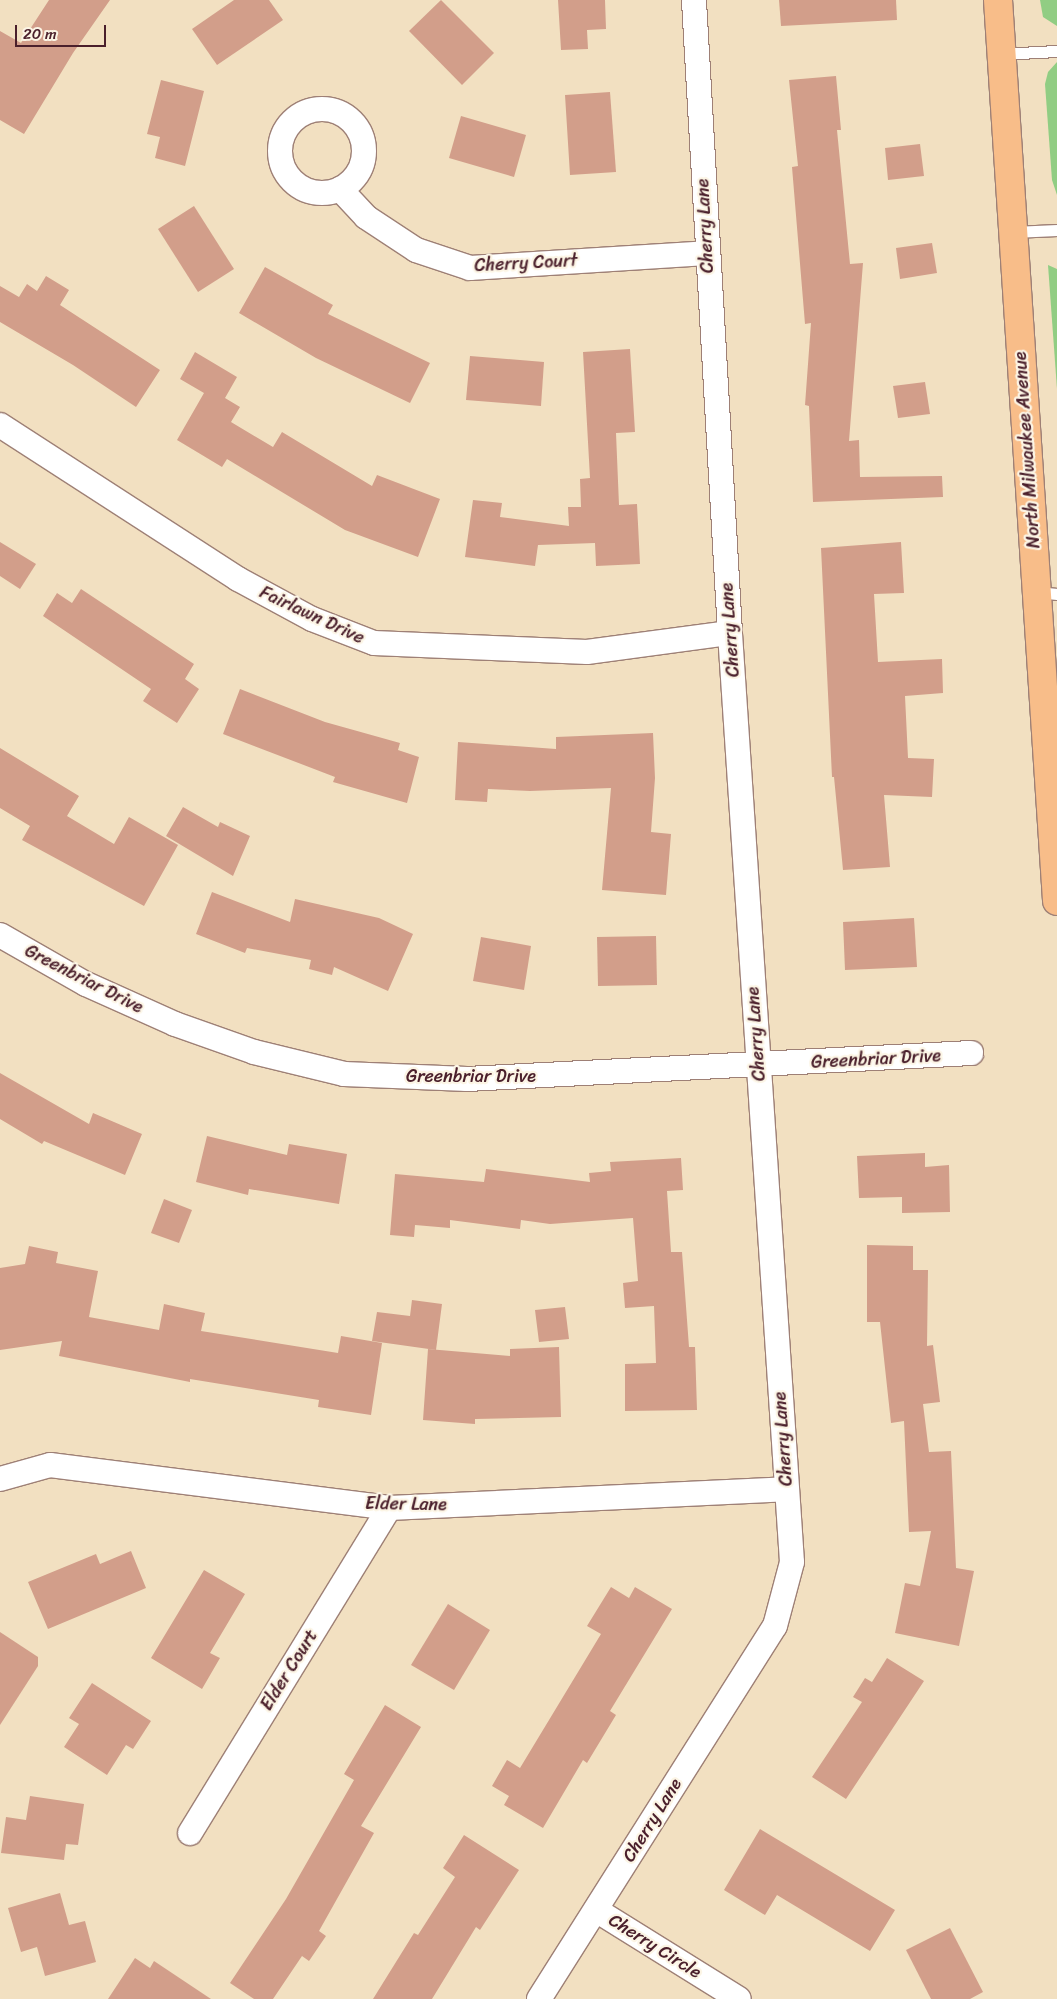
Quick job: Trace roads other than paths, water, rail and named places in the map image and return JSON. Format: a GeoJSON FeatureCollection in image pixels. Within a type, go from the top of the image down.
{"type":"FeatureCollection","features":[{"type":"Feature","properties":{"kind":"main road","name":"North Milwaukee Avenue"},"geometry":{"type":"LineString","coordinates":[[998,0],[1013,232],[1047,593],[1057,901]]}},
{"type":"Feature","properties":{"kind":"street","name":"Cherry Lane"},"geometry":{"type":"LineString","coordinates":[[539,1999],[775,1626],[792,1562],[730,633],[694,0]]}},
{"type":"Feature","properties":{"kind":"street","name":"Cherry Court"},"geometry":{"type":"LineString","coordinates":[[340,189],[366,217],[416,250],[470,268],[707,253]]}},
{"type":"Feature","properties":{"kind":"street","name":"Fairlawn Drive"},"geometry":{"type":"LineString","coordinates":[[0,425],[238,579],[312,619],[374,643],[586,652],[730,633]]}},
{"type":"Feature","properties":{"kind":"street","name":"Greenbriar Drive"},"geometry":{"type":"LineString","coordinates":[[0,935],[86,984],[175,1024],[254,1052],[344,1074],[467,1079],[971,1054]]}},
{"type":"Feature","properties":{"kind":"street","name":"Elder Lane"},"geometry":{"type":"LineString","coordinates":[[0,1479],[50,1465],[389,1508],[786,1489]]}},
{"type":"Feature","properties":{"kind":"street","name":"Elder Court"},"geometry":{"type":"LineString","coordinates":[[190,1833],[389,1508]]}},
{"type":"Feature","properties":{"kind":"street","name":"Cherry Circle"},"geometry":{"type":"LineString","coordinates":[[596,1910],[739,1999]]}},
{"type":"Feature","properties":{"kind":"lane"},"geometry":{"type":"LineString","coordinates":[[1001,54],[1057,51]]}},
{"type":"Feature","properties":{"kind":"lane"},"geometry":{"type":"LineString","coordinates":[[1013,232],[1057,230]]}}]}
